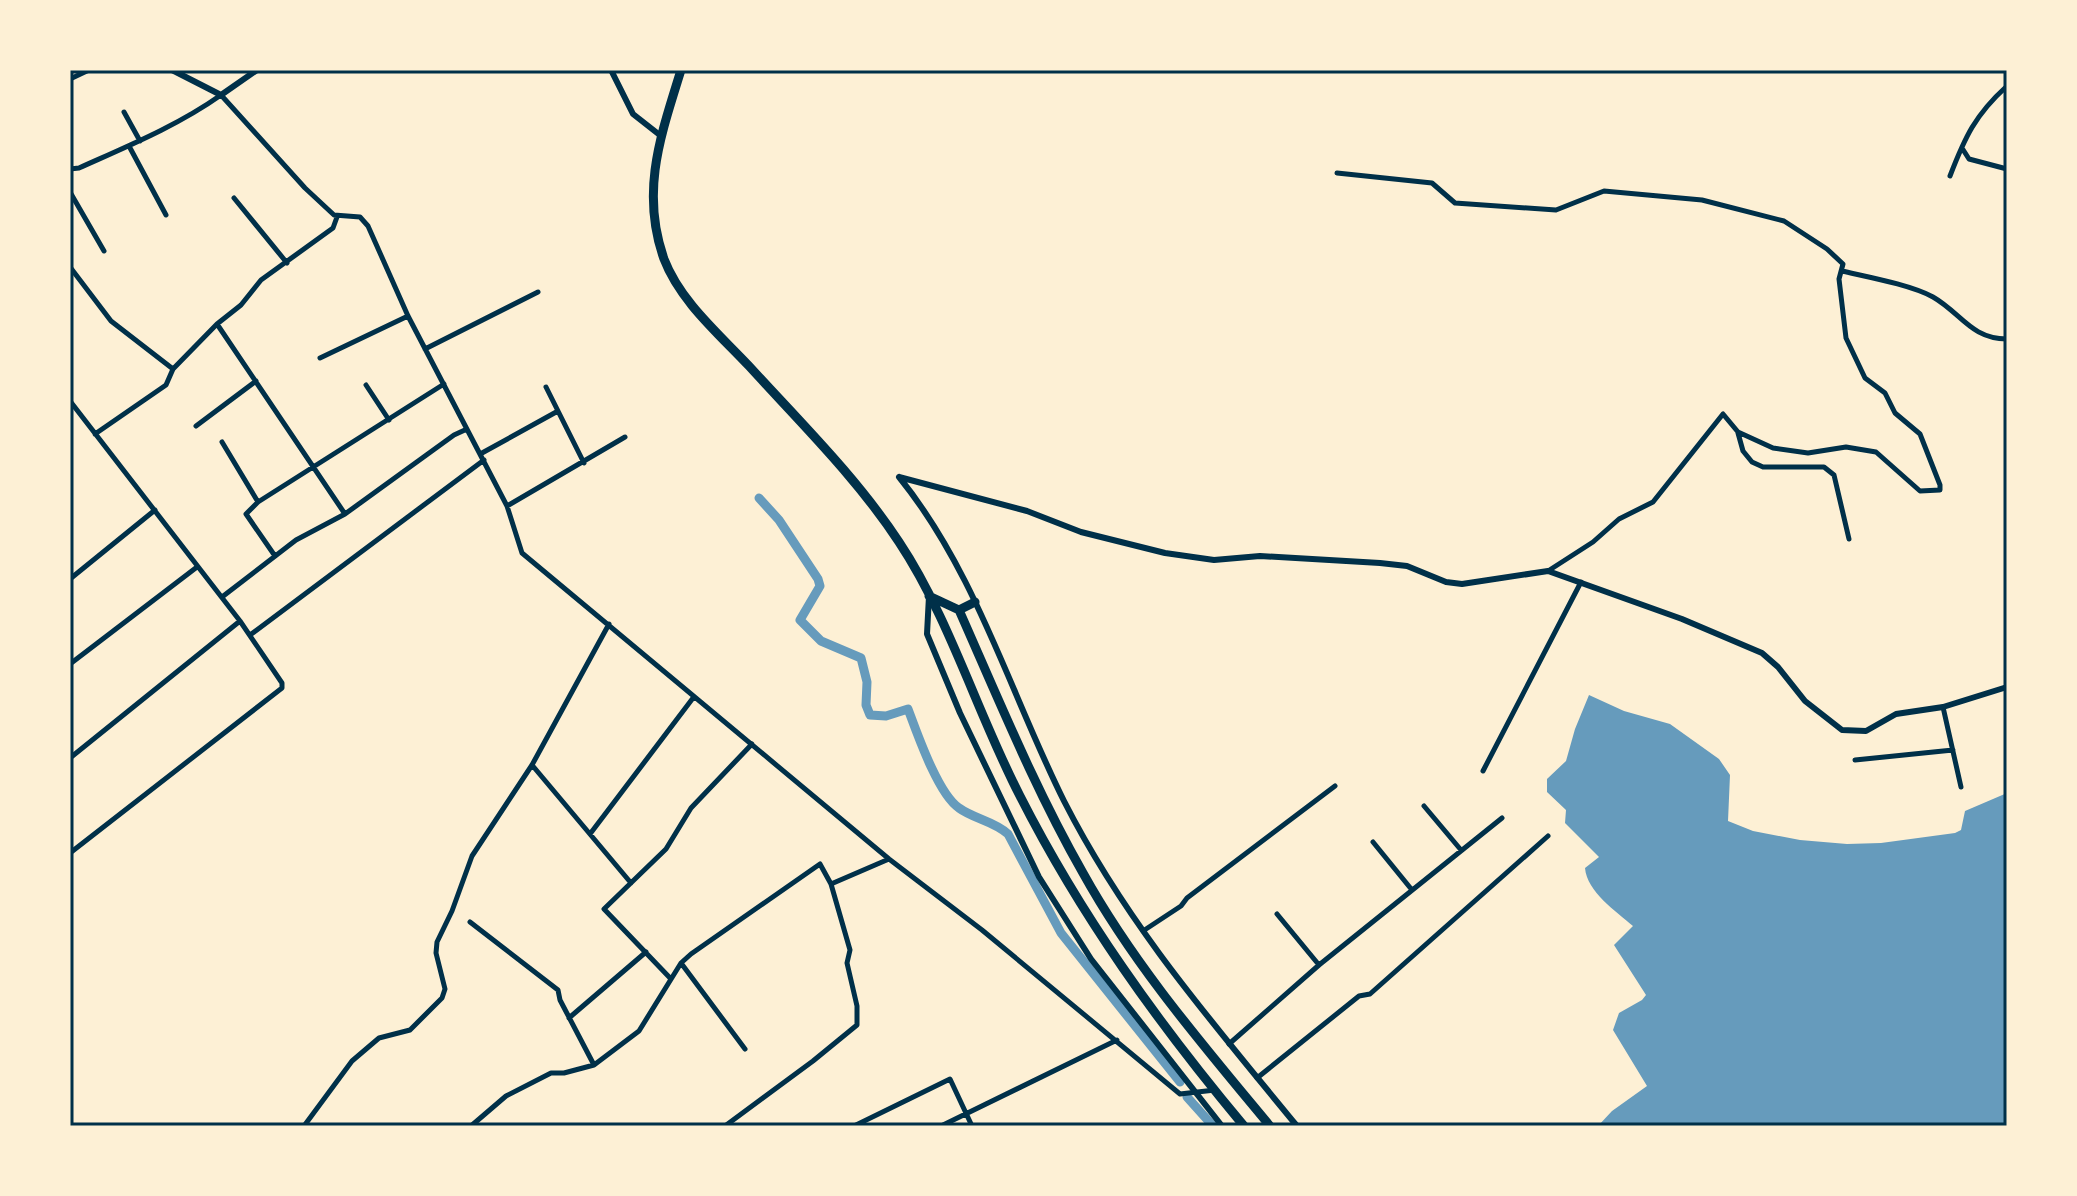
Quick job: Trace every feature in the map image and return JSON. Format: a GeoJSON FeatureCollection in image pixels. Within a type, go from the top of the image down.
{"type":"FeatureCollection","features":[{"type":"Feature","properties":{"kind":"highway"},"geometry":{"type":"LineString","coordinates":[[681,70],[661,136],[652,190],[653,217],[665,260],[677,283],[713,328],[867,496],[901,544],[929,596],[1019,794],[1070,890],[1111,953],[1176,1042],[1244,1126]]}},
{"type":"Feature","properties":{"kind":"highway"},"geometry":{"type":"LineString","coordinates":[[929,596],[959,610],[1047,805],[1084,875],[1160,991],[1270,1126]]}},
{"type":"Feature","properties":{"kind":"highway"},"geometry":{"type":"LineString","coordinates":[[959,610],[975,602]]}},
{"type":"Feature","properties":{"kind":"street"},"geometry":{"type":"LineString","coordinates":[[70,79],[89,70]]}},
{"type":"Feature","properties":{"kind":"street"},"geometry":{"type":"LineString","coordinates":[[172,70],[221,95],[305,188],[337,217],[360,217],[368,226],[408,316],[507,506],[522,553],[693,698],[1180,1094],[1215,1090]]}},
{"type":"Feature","properties":{"kind":"street"},"geometry":{"type":"LineString","coordinates":[[70,169],[129,146],[196,113],[257,70]]}},
{"type":"Feature","properties":{"kind":"street"},"geometry":{"type":"LineString","coordinates":[[611,70],[633,114],[661,136]]}},
{"type":"Feature","properties":{"kind":"street"},"geometry":{"type":"LineString","coordinates":[[1950,176],[1961,147],[1984,106],[2007,86]]}},
{"type":"Feature","properties":{"kind":"street"},"geometry":{"type":"LineString","coordinates":[[124,112],[140,141]]}},
{"type":"Feature","properties":{"kind":"street"},"geometry":{"type":"LineString","coordinates":[[129,146],[166,215]]}},
{"type":"Feature","properties":{"kind":"street"},"geometry":{"type":"LineString","coordinates":[[1961,147],[1969,159],[2007,169]]}},
{"type":"Feature","properties":{"kind":"street"},"geometry":{"type":"LineString","coordinates":[[1337,173],[1432,183],[1455,203],[1556,210],[1604,191],[1702,200],[1784,221],[1827,249],[1843,264],[1839,279],[1846,338],[1865,378],[1885,393],[1895,413],[1920,434],[1940,490],[1920,491],[1876,452],[1846,447],[1808,453],[1773,448],[1738,432]]}},
{"type":"Feature","properties":{"kind":"street"},"geometry":{"type":"LineString","coordinates":[[70,192],[104,251]]}},
{"type":"Feature","properties":{"kind":"street"},"geometry":{"type":"LineString","coordinates":[[234,198],[287,263]]}},
{"type":"Feature","properties":{"kind":"street"},"geometry":{"type":"LineString","coordinates":[[95,434],[166,385],[173,369],[217,324],[241,305],[261,280],[333,228],[337,217]]}},
{"type":"Feature","properties":{"kind":"street"},"geometry":{"type":"LineString","coordinates":[[70,267],[111,321],[173,369]]}},
{"type":"Feature","properties":{"kind":"street"},"geometry":{"type":"LineString","coordinates":[[1842,271],[1932,296],[1957,313],[1967,327],[1978,333],[2007,339]]}},
{"type":"Feature","properties":{"kind":"street"},"geometry":{"type":"LineString","coordinates":[[425,349],[538,292]]}},
{"type":"Feature","properties":{"kind":"street"},"geometry":{"type":"LineString","coordinates":[[320,358],[408,316]]}},
{"type":"Feature","properties":{"kind":"street"},"geometry":{"type":"LineString","coordinates":[[217,324],[345,514]]}},
{"type":"Feature","properties":{"kind":"street"},"geometry":{"type":"LineString","coordinates":[[196,426],[256,381]]}},
{"type":"Feature","properties":{"kind":"street"},"geometry":{"type":"LineString","coordinates":[[275,556],[246,514],[258,502],[444,384]]}},
{"type":"Feature","properties":{"kind":"street"},"geometry":{"type":"LineString","coordinates":[[366,385],[389,420]]}},
{"type":"Feature","properties":{"kind":"street"},"geometry":{"type":"LineString","coordinates":[[546,387],[584,463]]}},
{"type":"Feature","properties":{"kind":"street"},"geometry":{"type":"LineString","coordinates":[[70,401],[222,597],[282,683],[282,688],[70,853]]}},
{"type":"Feature","properties":{"kind":"street"},"geometry":{"type":"LineString","coordinates":[[250,635],[482,456],[558,411]]}},
{"type":"Feature","properties":{"kind":"street"},"geometry":{"type":"LineString","coordinates":[[1297,1126],[1178,982],[1122,901],[1065,801],[958,566],[899,477],[1027,511],[1081,532],[1165,553],[1214,560],[1282,556],[1380,563],[1407,566],[1446,582],[1462,584],[1548,571],[1593,542],[1619,519],[1653,502],[1723,414],[1738,432],[1743,451],[1752,462],[1763,467],[1824,467],[1834,475],[1849,539]]}},
{"type":"Feature","properties":{"kind":"street"},"geometry":{"type":"LineString","coordinates":[[222,597],[296,540],[345,514],[454,435],[467,429]]}},
{"type":"Feature","properties":{"kind":"street"},"geometry":{"type":"LineString","coordinates":[[507,506],[625,437]]}},
{"type":"Feature","properties":{"kind":"street"},"geometry":{"type":"LineString","coordinates":[[222,442],[258,502]]}},
{"type":"Feature","properties":{"kind":"street"},"geometry":{"type":"LineString","coordinates":[[70,579],[155,510]]}},
{"type":"Feature","properties":{"kind":"street"},"geometry":{"type":"LineString","coordinates":[[70,664],[197,567]]}},
{"type":"Feature","properties":{"kind":"street"},"geometry":{"type":"LineString","coordinates":[[1548,571],[1727,637],[1762,653],[1778,667],[1805,701],[1842,730],[1866,731],[1896,714],[1943,707],[2007,687]]}},
{"type":"Feature","properties":{"kind":"street"},"geometry":{"type":"LineString","coordinates":[[1483,771],[1581,582]]}},
{"type":"Feature","properties":{"kind":"street"},"geometry":{"type":"LineString","coordinates":[[929,596],[927,634],[980,755],[1039,877],[1091,959],[1222,1126]]}},
{"type":"Feature","properties":{"kind":"street"},"geometry":{"type":"LineString","coordinates":[[70,758],[240,621]]}},
{"type":"Feature","properties":{"kind":"street"},"geometry":{"type":"LineString","coordinates":[[304,1126],[322,1099],[361,1053],[379,1038],[410,1030],[442,998],[444,979],[436,953],[441,931],[452,911],[472,856],[532,765],[609,624]]}},
{"type":"Feature","properties":{"kind":"street"},"geometry":{"type":"LineString","coordinates":[[590,834],[693,698]]}},
{"type":"Feature","properties":{"kind":"street"},"geometry":{"type":"LineString","coordinates":[[1943,707],[1961,787]]}},
{"type":"Feature","properties":{"kind":"street"},"geometry":{"type":"LineString","coordinates":[[671,979],[604,909],[666,849],[691,808],[752,744]]}},
{"type":"Feature","properties":{"kind":"street"},"geometry":{"type":"LineString","coordinates":[[1855,760],[1953,750]]}},
{"type":"Feature","properties":{"kind":"street"},"geometry":{"type":"LineString","coordinates":[[532,765],[631,883]]}},
{"type":"Feature","properties":{"kind":"street"},"geometry":{"type":"LineString","coordinates":[[1143,931],[1181,906],[1187,898],[1335,786]]}},
{"type":"Feature","properties":{"kind":"street"},"geometry":{"type":"LineString","coordinates":[[1424,806],[1461,850]]}},
{"type":"Feature","properties":{"kind":"street"},"geometry":{"type":"LineString","coordinates":[[1229,1044],[1319,965],[1502,818]]}},
{"type":"Feature","properties":{"kind":"street"},"geometry":{"type":"LineString","coordinates":[[1257,1078],[1359,996],[1370,994],[1548,836]]}},
{"type":"Feature","properties":{"kind":"street"},"geometry":{"type":"LineString","coordinates":[[1373,842],[1412,890]]}},
{"type":"Feature","properties":{"kind":"street"},"geometry":{"type":"LineString","coordinates":[[831,884],[889,859]]}},
{"type":"Feature","properties":{"kind":"street"},"geometry":{"type":"LineString","coordinates":[[471,1126],[506,1096],[551,1073],[594,1065],[639,1031],[681,963],[820,864],[831,884],[850,950],[847,963],[857,1006],[857,1025],[725,1126]]}},
{"type":"Feature","properties":{"kind":"street"},"geometry":{"type":"LineString","coordinates":[[1277,914],[1319,965]]}},
{"type":"Feature","properties":{"kind":"street"},"geometry":{"type":"LineString","coordinates":[[470,922],[558,990],[594,1065]]}},
{"type":"Feature","properties":{"kind":"street"},"geometry":{"type":"LineString","coordinates":[[569,1018],[646,952]]}},
{"type":"Feature","properties":{"kind":"street"},"geometry":{"type":"LineString","coordinates":[[681,963],[745,1049]]}},
{"type":"Feature","properties":{"kind":"street"},"geometry":{"type":"LineString","coordinates":[[941,1126],[1117,1040]]}},
{"type":"Feature","properties":{"kind":"street"},"geometry":{"type":"LineString","coordinates":[[854,1126],[950,1079],[972,1126]]}},
{"type":"Feature","properties":{"kind":"water"},"geometry":{"type":"Polygon","coordinates":[[[1589,695],[1624,711],[1670,724],[1719,759],[1730,775],[1728,821],[1753,831],[1800,840],[1847,844],[1881,843],[1955,833],[1961,830],[1965,811],[2007,793],[2007,1126],[1598,1126],[1612,1111],[1647,1086],[1613,1030],[1619,1013],[1646,995],[1614,945],[1633,926],[1591,885],[1585,868],[1599,857],[1565,823],[1566,810],[1547,792],[1547,779],[1566,761],[1589,695]]]}},
{"type":"Feature","properties":{"kind":"waterway"},"geometry":{"type":"LineString","coordinates":[[759,498],[779,520],[818,579],[820,586],[800,620],[821,641],[861,658],[870,715],[886,716],[908,709],[929,762],[951,801],[965,812],[1008,834],[1061,933],[1180,1082]]}},
{"type":"Feature","properties":{"kind":"waterway"},"geometry":{"type":"LineString","coordinates":[[1187,1097],[1213,1126]]}}]}
